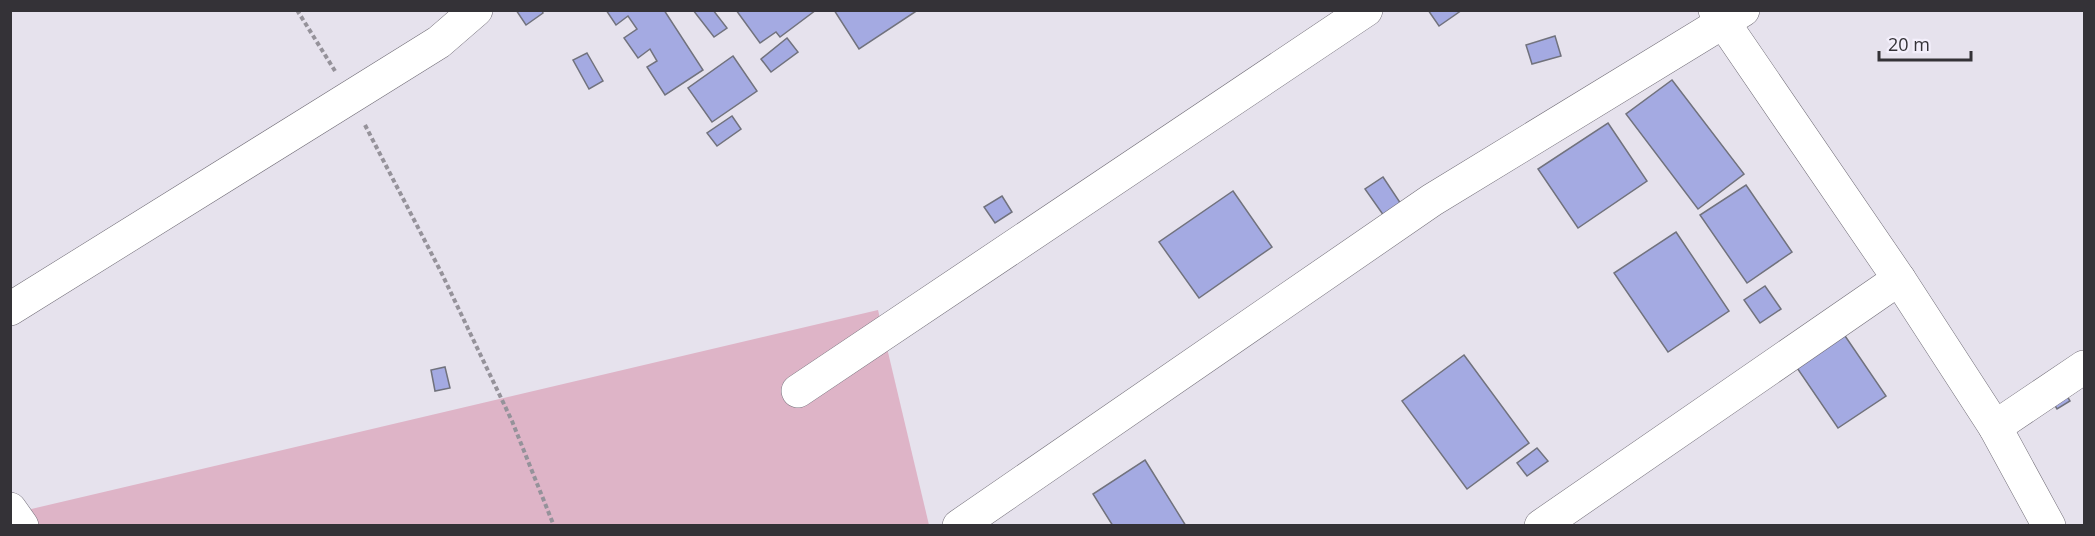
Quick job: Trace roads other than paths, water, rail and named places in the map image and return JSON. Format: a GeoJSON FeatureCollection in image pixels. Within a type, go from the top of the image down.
{"type":"FeatureCollection","features":[{"type":"Feature","properties":{"kind":"street"},"geometry":{"type":"LineString","coordinates":[[10,309],[438,42],[476,10]]}},
{"type":"Feature","properties":{"kind":"street"},"geometry":{"type":"LineString","coordinates":[[798,390],[1366,10]]}},
{"type":"Feature","properties":{"kind":"street"},"geometry":{"type":"LineString","coordinates":[[959,525],[1432,200],[1727,15],[1995,427],[2049,525]]}},
{"type":"Feature","properties":{"kind":"street"},"geometry":{"type":"LineString","coordinates":[[1541,525],[1899,279]]}},
{"type":"Feature","properties":{"kind":"street"},"geometry":{"type":"LineString","coordinates":[[1995,427],[2085,367]]}},
{"type":"Feature","properties":{"kind":"street"},"geometry":{"type":"LineString","coordinates":[[10,509],[22,525]]}}]}
